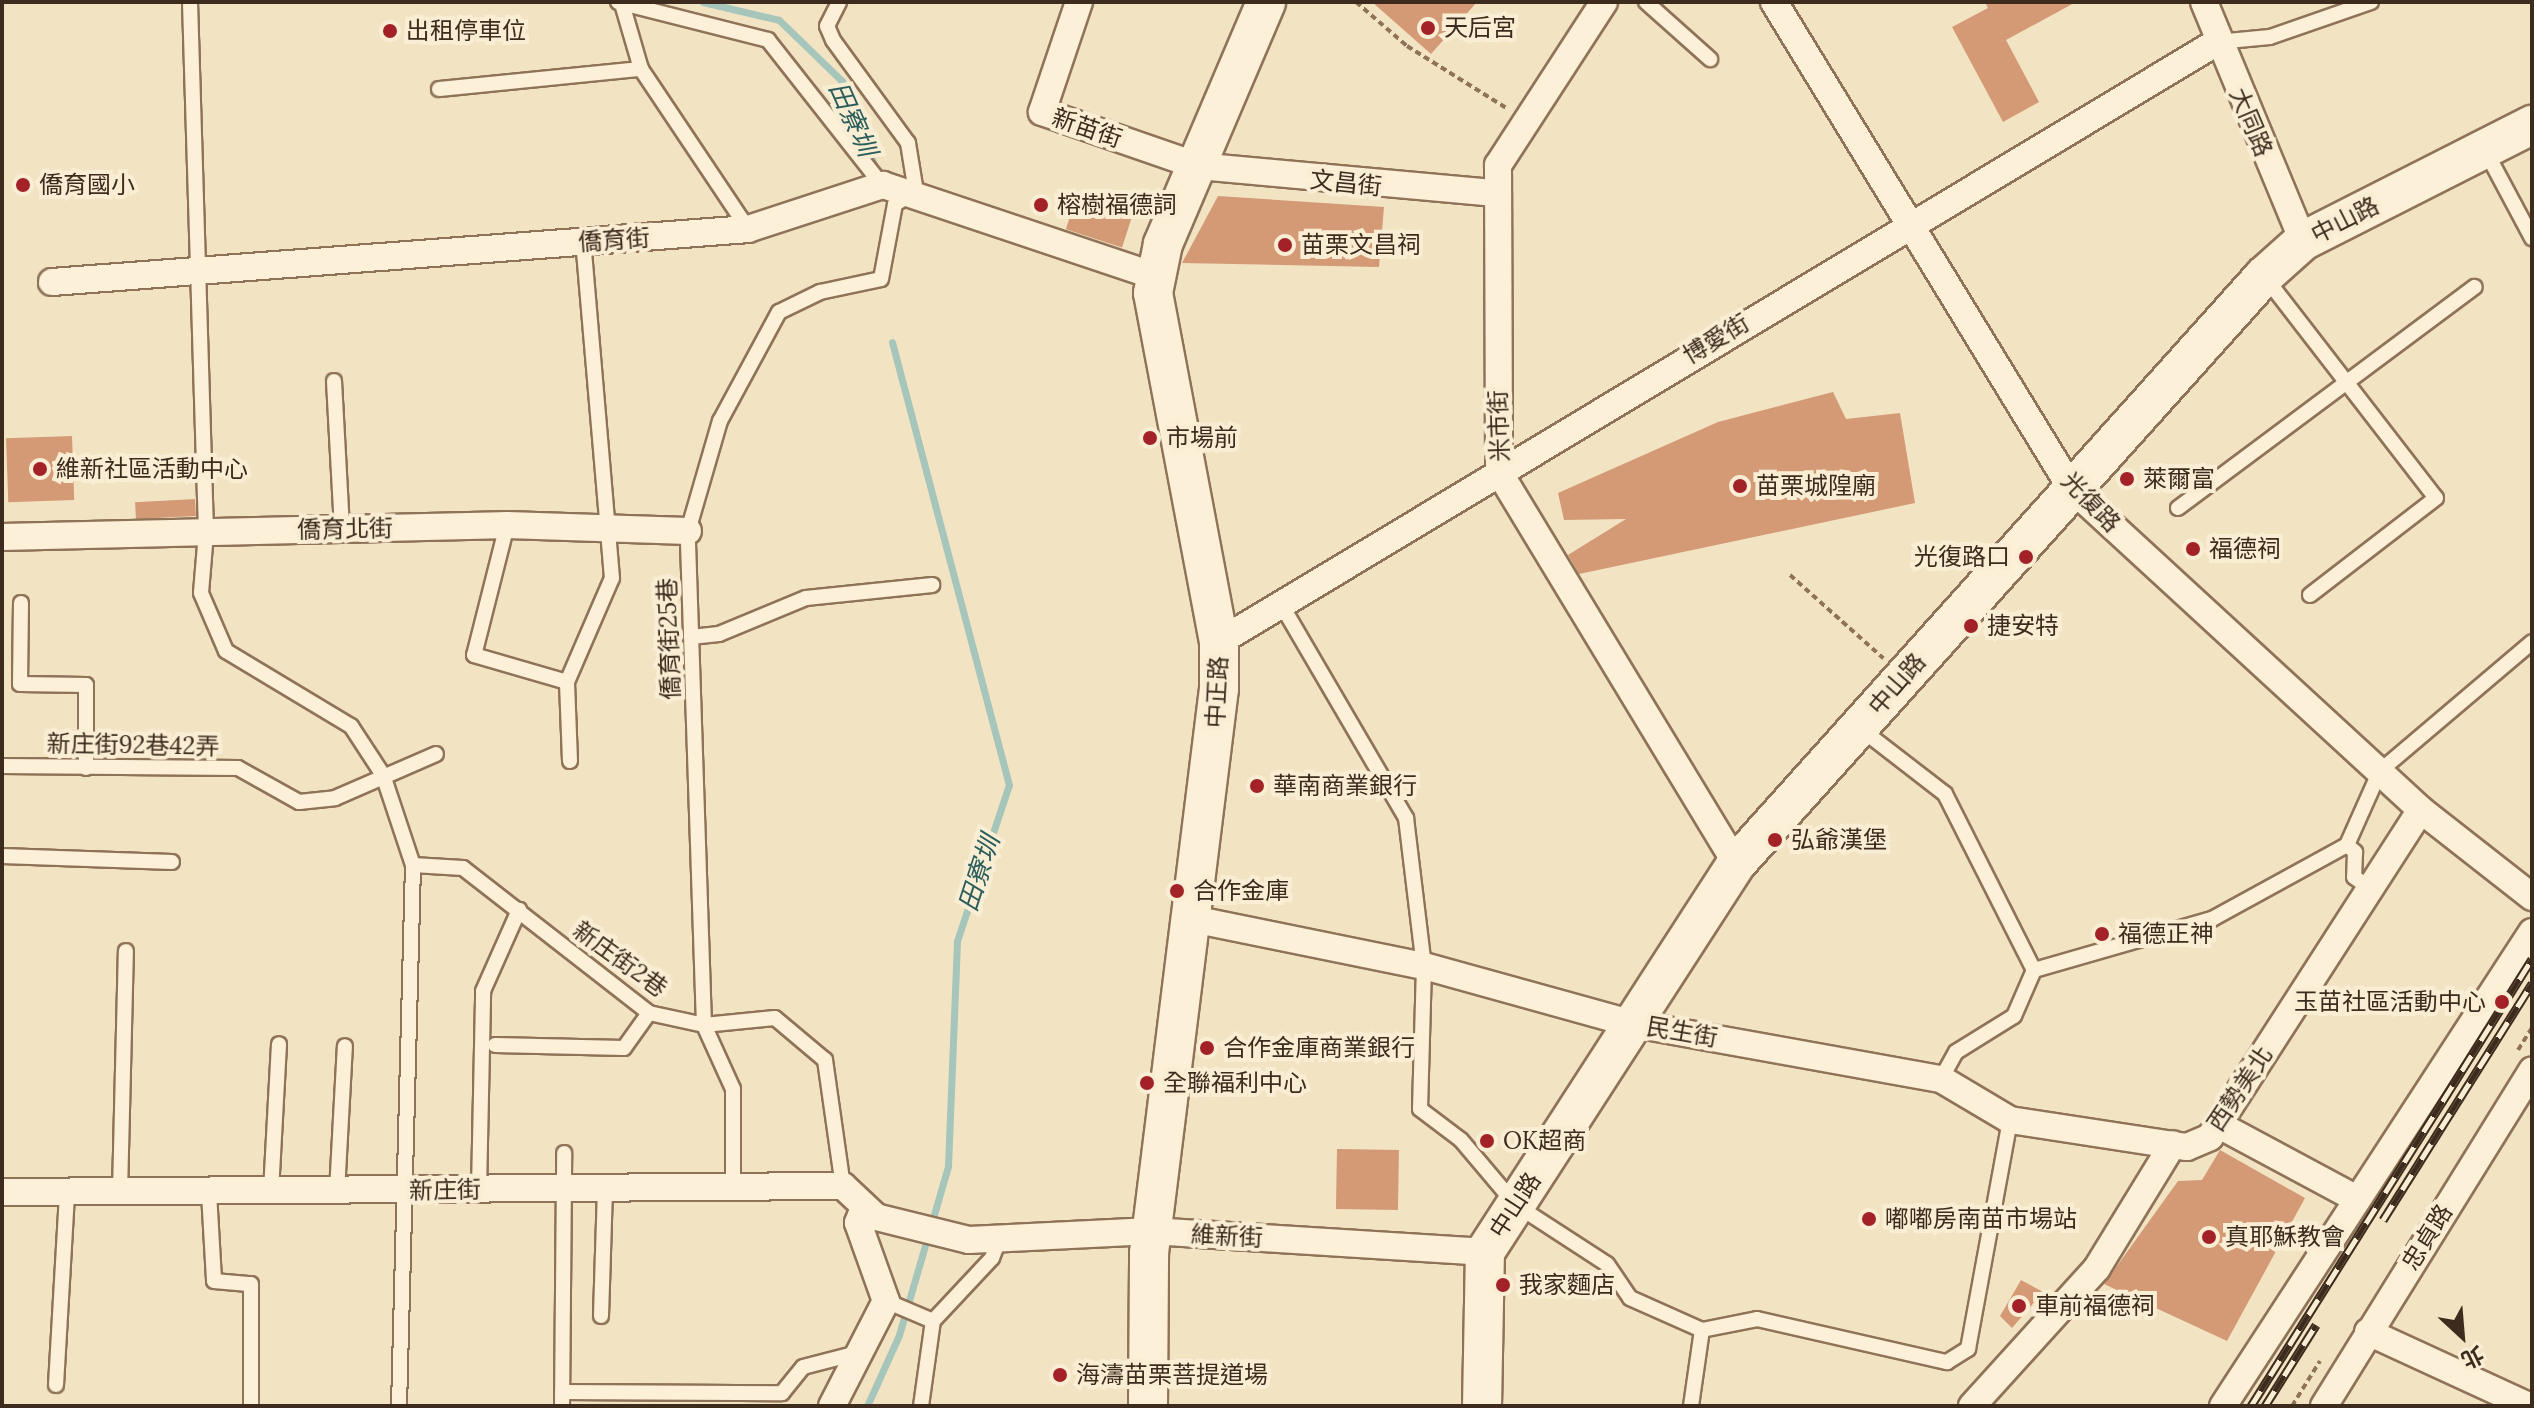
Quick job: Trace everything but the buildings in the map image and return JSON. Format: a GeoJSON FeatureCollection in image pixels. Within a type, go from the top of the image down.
{"type":"FeatureCollection","features":[{"type":"Feature","properties":{"kind":"street","name":"新苗街"},"geometry":{"type":"LineString","coordinates":[[1079,2],[1042,112],[1198,166]]}},
{"type":"Feature","properties":{"kind":"street","name":"中正路"},"geometry":{"type":"LineString","coordinates":[[1148,1406],[1152,1231],[1188,918],[1216,727],[1219,642],[1156,333],[1155,276],[1266,2]]}},
{"type":"Feature","properties":{"kind":"street","name":"米市街"},"geometry":{"type":"LineString","coordinates":[[1604,2],[1498,165],[1494,193],[1499,472],[1736,864]]}},
{"type":"Feature","properties":{"kind":"street","name":"光復路"},"geometry":{"type":"LineString","coordinates":[[1774,2],[1906,223],[2071,488],[2421,810],[2532,897]]}},
{"type":"Feature","properties":{"kind":"street","name":"大同路"},"geometry":{"type":"LineString","coordinates":[[2204,2],[2217,42],[2303,241]]}},
{"type":"Feature","properties":{"kind":"street","name":"博愛街"},"geometry":{"type":"LineString","coordinates":[[1219,642],[1906,223],[2217,42]]}},
{"type":"Feature","properties":{"kind":"street","name":"中山路"},"geometry":{"type":"LineString","coordinates":[[1482,1406],[1485,1252],[1629,1023],[1736,864],[2264,276],[2303,241],[2515,138]]}},
{"type":"Feature","properties":{"kind":"street","name":"文昌街"},"geometry":{"type":"LineString","coordinates":[[1198,166],[1494,193]]}},
{"type":"Feature","properties":{"kind":"street","name":"僑育街"},"geometry":{"type":"LineString","coordinates":[[52,282],[748,229],[898,194]]}},
{"type":"Feature","properties":{"kind":"street"},"geometry":{"type":"LineString","coordinates":[[898,194],[1155,276]]}},
{"type":"Feature","properties":{"kind":"street","name":"僑育北街"},"geometry":{"type":"LineString","coordinates":[[2,537],[507,525],[607,533],[688,531]]}},
{"type":"Feature","properties":{"kind":"street","name":"西勢美北"},"geometry":{"type":"LineString","coordinates":[[2173,1144],[2187,1147],[2219,1125],[2421,810]]}},
{"type":"Feature","properties":{"kind":"street","name":"民生街"},"geometry":{"type":"LineString","coordinates":[[1188,918],[1424,966],[1629,1023],[1941,1079],[2010,1120],[2173,1144]]}},
{"type":"Feature","properties":{"kind":"street"},"geometry":{"type":"LineString","coordinates":[[2223,1406],[2532,932]]}},
{"type":"Feature","properties":{"kind":"street","name":"忠貞路"},"geometry":{"type":"LineString","coordinates":[[2324,1406],[2532,1070]]}},
{"type":"Feature","properties":{"kind":"street"},"geometry":{"type":"LineString","coordinates":[[2219,1125],[2357,1199]]}},
{"type":"Feature","properties":{"kind":"street"},"geometry":{"type":"LineString","coordinates":[[1972,1406],[2097,1268],[2173,1144]]}},
{"type":"Feature","properties":{"kind":"street"},"geometry":{"type":"LineString","coordinates":[[832,1406],[886,1301],[858,1223],[870,1214],[843,1186]]}},
{"type":"Feature","properties":{"kind":"street","name":"新庄街"},"geometry":{"type":"LineString","coordinates":[[2,1192],[209,1193],[843,1186]]}},
{"type":"Feature","properties":{"kind":"street","name":"維新街"},"geometry":{"type":"LineString","coordinates":[[870,1214],[969,1240],[1152,1231],[1485,1252]]}},
{"type":"Feature","properties":{"kind":"street"},"geometry":{"type":"LineString","coordinates":[[2368,1332],[2529,1406]]}},
{"type":"Feature","properties":{"kind":"lane"},"geometry":{"type":"LineString","coordinates":[[190,2],[206,533],[201,593],[226,651],[351,726],[383,775],[413,865],[399,1406]]}},
{"type":"Feature","properties":{"kind":"lane"},"geometry":{"type":"LineString","coordinates":[[839,2],[827,26],[833,40],[908,143],[898,194]]}},
{"type":"Feature","properties":{"kind":"lane"},"geometry":{"type":"LineString","coordinates":[[1646,2],[1710,59]]}},
{"type":"Feature","properties":{"kind":"lane"},"geometry":{"type":"LineString","coordinates":[[2217,42],[2270,37],[2371,2]]}},
{"type":"Feature","properties":{"kind":"lane"},"geometry":{"type":"LineString","coordinates":[[620,4],[768,40],[898,194]]}},
{"type":"Feature","properties":{"kind":"lane"},"geometry":{"type":"LineString","coordinates":[[620,4],[641,69],[748,229]]}},
{"type":"Feature","properties":{"kind":"lane"},"geometry":{"type":"LineString","coordinates":[[439,89],[641,69]]}},
{"type":"Feature","properties":{"kind":"lane"},"geometry":{"type":"LineString","coordinates":[[2515,138],[2532,238]]}},
{"type":"Feature","properties":{"kind":"lane","name":"僑育街25巷"},"geometry":{"type":"LineString","coordinates":[[733,1187],[733,1089],[704,1025],[688,531],[720,421],[779,312],[820,292],[881,279],[898,194]]}},
{"type":"Feature","properties":{"kind":"lane"},"geometry":{"type":"LineString","coordinates":[[570,761],[567,682],[612,578],[583,242]]}},
{"type":"Feature","properties":{"kind":"lane"},"geometry":{"type":"LineString","coordinates":[[2264,276],[2436,498],[2310,595]]}},
{"type":"Feature","properties":{"kind":"lane"},"geometry":{"type":"LineString","coordinates":[[2178,508],[2475,287]]}},
{"type":"Feature","properties":{"kind":"lane"},"geometry":{"type":"LineString","coordinates":[[334,381],[342,530]]}},
{"type":"Feature","properties":{"kind":"lane"},"geometry":{"type":"LineString","coordinates":[[507,525],[474,655],[567,682]]}},
{"type":"Feature","properties":{"kind":"lane"},"geometry":{"type":"LineString","coordinates":[[691,637],[719,634],[806,598],[932,585]]}},
{"type":"Feature","properties":{"kind":"lane"},"geometry":{"type":"LineString","coordinates":[[21,603],[20,684],[86,685],[86,768]]}},
{"type":"Feature","properties":{"kind":"lane"},"geometry":{"type":"LineString","coordinates":[[1281,604],[1406,818],[1424,966],[1420,1109],[1461,1140],[1516,1205],[1607,1264],[1630,1298],[1702,1330],[1757,1319],[1947,1362],[1968,1349],[2010,1120]]}},
{"type":"Feature","properties":{"kind":"lane"},"geometry":{"type":"LineString","coordinates":[[2034,970],[2212,919],[2347,845],[2380,771],[2532,642]]}},
{"type":"Feature","properties":{"kind":"lane"},"geometry":{"type":"LineString","coordinates":[[1859,728],[1945,794],[2034,970]]}},
{"type":"Feature","properties":{"kind":"lane","name":"新庄街92巷42弄"},"geometry":{"type":"LineString","coordinates":[[2,766],[238,768],[299,802],[335,798],[436,754]]}},
{"type":"Feature","properties":{"kind":"lane"},"geometry":{"type":"LineString","coordinates":[[2347,845],[2355,852],[2354,877],[2371,889]]}},
{"type":"Feature","properties":{"kind":"lane"},"geometry":{"type":"LineString","coordinates":[[2,856],[172,862]]}},
{"type":"Feature","properties":{"kind":"lane","name":"新庄街2巷"},"geometry":{"type":"LineString","coordinates":[[413,865],[463,868],[649,1013],[704,1025],[775,1018],[825,1060],[843,1186]]}},
{"type":"Feature","properties":{"kind":"lane"},"geometry":{"type":"LineString","coordinates":[[479,1190],[483,991],[519,910]]}},
{"type":"Feature","properties":{"kind":"lane"},"geometry":{"type":"LineString","coordinates":[[120,1192],[126,951]]}},
{"type":"Feature","properties":{"kind":"lane"},"geometry":{"type":"LineString","coordinates":[[1941,1079],[1956,1052],[2014,1016],[2034,970]]}},
{"type":"Feature","properties":{"kind":"lane"},"geometry":{"type":"LineString","coordinates":[[495,1045],[624,1048],[649,1013]]}},
{"type":"Feature","properties":{"kind":"lane"},"geometry":{"type":"LineString","coordinates":[[271,1192],[279,1044]]}},
{"type":"Feature","properties":{"kind":"lane"},"geometry":{"type":"LineString","coordinates":[[337,1192],[345,1046]]}},
{"type":"Feature","properties":{"kind":"lane"},"geometry":{"type":"LineString","coordinates":[[564,1153],[562,1399],[782,1393],[803,1367],[857,1353]]}},
{"type":"Feature","properties":{"kind":"lane"},"geometry":{"type":"LineString","coordinates":[[601,1316],[605,1189]]}},
{"type":"Feature","properties":{"kind":"lane"},"geometry":{"type":"LineString","coordinates":[[56,1385],[67,1192]]}},
{"type":"Feature","properties":{"kind":"lane"},"geometry":{"type":"LineString","coordinates":[[209,1193],[214,1281],[251,1284],[251,1406]]}},
{"type":"Feature","properties":{"kind":"lane"},"geometry":{"type":"LineString","coordinates":[[921,1406],[933,1321],[992,1258],[999,1240]]}},
{"type":"Feature","properties":{"kind":"lane"},"geometry":{"type":"LineString","coordinates":[[886,1301],[933,1321]]}},
{"type":"Feature","properties":{"kind":"lane"},"geometry":{"type":"LineString","coordinates":[[1691,1406],[1702,1330]]}},
{"type":"Feature","properties":{"kind":"path"},"geometry":{"type":"LineString","coordinates":[[1356,2],[1407,46],[1527,121]]}},
{"type":"Feature","properties":{"kind":"path"},"geometry":{"type":"LineString","coordinates":[[1790,575],[1903,676]]}},
{"type":"Feature","properties":{"kind":"waterway","name":"田寮圳"},"geometry":{"type":"LineString","coordinates":[[703,2],[779,20],[842,81],[876,170]]}},
{"type":"Feature","properties":{"kind":"waterway","name":"田寮圳"},"geometry":{"type":"LineString","coordinates":[[867,1406],[899,1335],[948,1166],[957,941],[1009,785],[892,342]]}},
{"type":"Feature","properties":{"kind":"railway"},"geometry":{"type":"LineString","coordinates":[[2251,1406],[2532,959]]}},
{"type":"Feature","properties":{"kind":"railway"},"geometry":{"type":"LineString","coordinates":[[2383,1220],[2532,983]]}},
{"type":"Feature","properties":{"kind":"railway"},"geometry":{"type":"LineString","coordinates":[[2265,1406],[2316,1325]]}},
{"type":"Feature","properties":{"kind":"place","name":"天后宮"},"geometry":{"type":"Point","coordinates":[1428,28]}},
{"type":"Feature","properties":{"kind":"place","name":"出租停車位"},"geometry":{"type":"Point","coordinates":[390,31]}},
{"type":"Feature","properties":{"kind":"place","name":"僑育國小"},"geometry":{"type":"Point","coordinates":[23,185]}},
{"type":"Feature","properties":{"kind":"place","name":"榕樹福德詞"},"geometry":{"type":"Point","coordinates":[1041,205]}},
{"type":"Feature","properties":{"kind":"place","name":"苗栗文昌祠"},"geometry":{"type":"Point","coordinates":[1285,245]}},
{"type":"Feature","properties":{"kind":"place","name":"市場前"},"geometry":{"type":"Point","coordinates":[1150,438]}},
{"type":"Feature","properties":{"kind":"place","name":"維新社區活動中心"},"geometry":{"type":"Point","coordinates":[40,469]}},
{"type":"Feature","properties":{"kind":"place","name":"萊爾富"},"geometry":{"type":"Point","coordinates":[2127,479]}},
{"type":"Feature","properties":{"kind":"place","name":"苗栗城隍廟"},"geometry":{"type":"Point","coordinates":[1740,486]}},
{"type":"Feature","properties":{"kind":"place","name":"福德祠"},"geometry":{"type":"Point","coordinates":[2193,549]}},
{"type":"Feature","properties":{"kind":"place","name":"光復路口"},"geometry":{"type":"Point","coordinates":[2026,557]}},
{"type":"Feature","properties":{"kind":"place","name":"捷安特"},"geometry":{"type":"Point","coordinates":[1971,626]}},
{"type":"Feature","properties":{"kind":"place","name":"華南商業銀行"},"geometry":{"type":"Point","coordinates":[1257,786]}},
{"type":"Feature","properties":{"kind":"place","name":"弘爺漢堡"},"geometry":{"type":"Point","coordinates":[1775,840]}},
{"type":"Feature","properties":{"kind":"place","name":"合作金庫"},"geometry":{"type":"Point","coordinates":[1177,891]}},
{"type":"Feature","properties":{"kind":"place","name":"福德正神"},"geometry":{"type":"Point","coordinates":[2102,934]}},
{"type":"Feature","properties":{"kind":"place","name":"玉苗社區活動中心"},"geometry":{"type":"Point","coordinates":[2502,1002]}},
{"type":"Feature","properties":{"kind":"place","name":"合作金庫商業銀行"},"geometry":{"type":"Point","coordinates":[1207,1048]}},
{"type":"Feature","properties":{"kind":"place","name":"全聯福利中心"},"geometry":{"type":"Point","coordinates":[1147,1083]}},
{"type":"Feature","properties":{"kind":"place","name":"OK超商"},"geometry":{"type":"Point","coordinates":[1487,1141]}},
{"type":"Feature","properties":{"kind":"place","name":"嘟嘟房南苗市場站"},"geometry":{"type":"Point","coordinates":[1869,1219]}},
{"type":"Feature","properties":{"kind":"place","name":"真耶穌教會"},"geometry":{"type":"Point","coordinates":[2209,1237]}},
{"type":"Feature","properties":{"kind":"place","name":"我家麵店"},"geometry":{"type":"Point","coordinates":[1503,1285]}},
{"type":"Feature","properties":{"kind":"place","name":"車前福德祠"},"geometry":{"type":"Point","coordinates":[2019,1306]}},
{"type":"Feature","properties":{"kind":"place","name":"海濤苗栗菩提道場"},"geometry":{"type":"Point","coordinates":[1060,1375]}}]}
